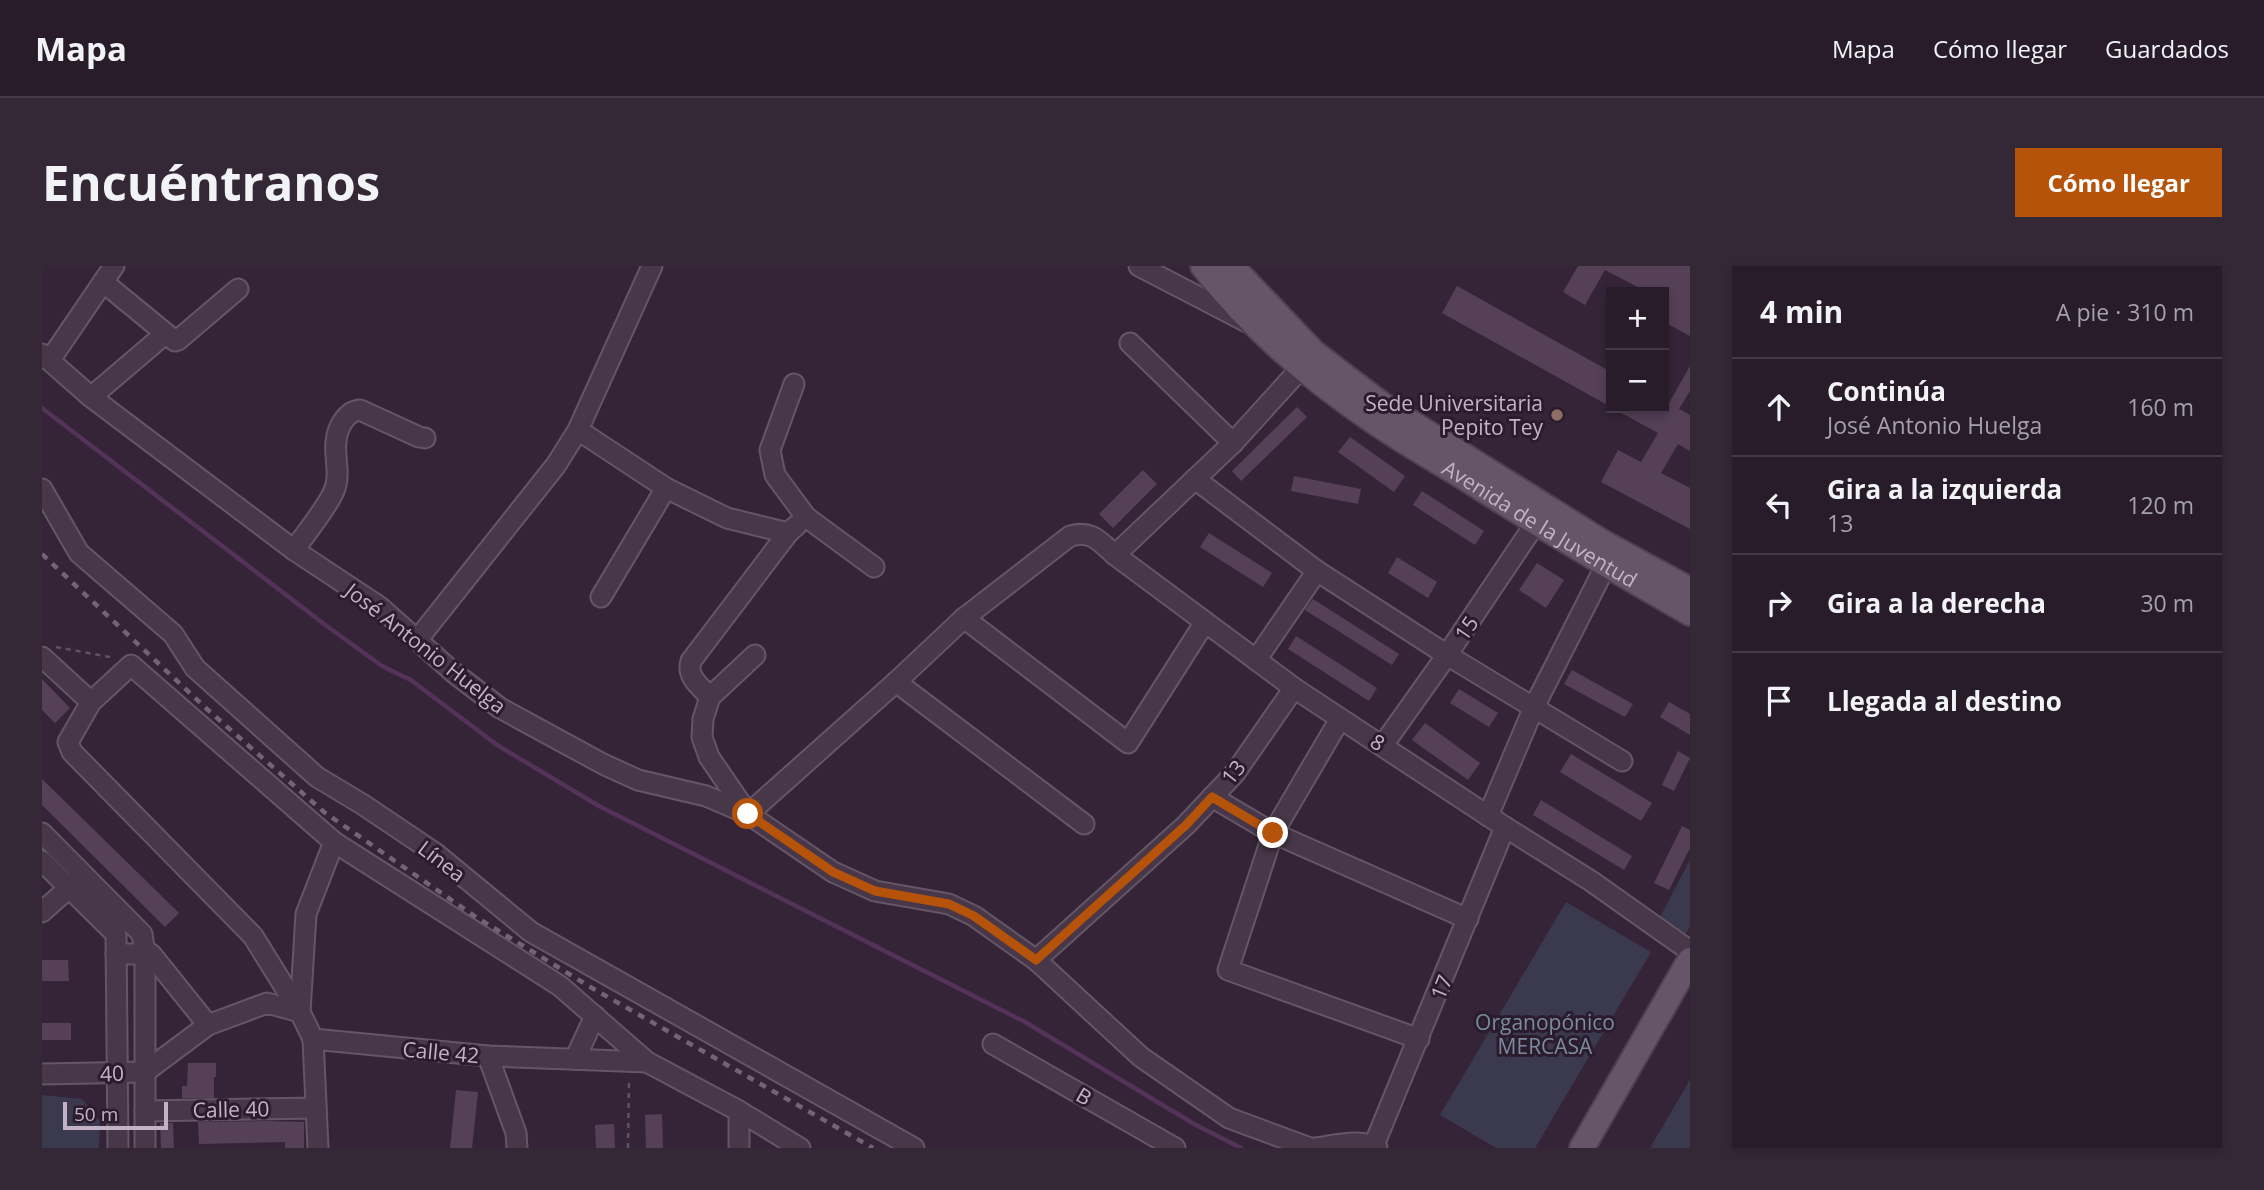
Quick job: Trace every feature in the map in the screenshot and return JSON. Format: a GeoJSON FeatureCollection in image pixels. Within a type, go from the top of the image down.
{"type":"FeatureCollection","features":[{"type":"Feature","properties":{"kind":"main road","name":"Avenida de la Juventud"},"geometry":{"type":"LineString","coordinates":[[1203,266],[1263,331],[1308,360],[1376,411],[1540,515],[1606,565],[1690,613]]}},
{"type":"Feature","properties":{"kind":"main road","name":"Avenida de la Juventud"},"geometry":{"type":"LineString","coordinates":[[1231,266],[1308,360]]}},
{"type":"Feature","properties":{"kind":"main road","name":"Avenida de la Juventud"},"geometry":{"type":"LineString","coordinates":[[1540,515],[1602,542],[1690,590]]}},
{"type":"Feature","properties":{"kind":"main road"},"geometry":{"type":"LineString","coordinates":[[1582,1148],[1689,960]]}},
{"type":"Feature","properties":{"kind":"street"},"geometry":{"type":"LineString","coordinates":[[418,639],[556,464],[578,430],[652,266]]}},
{"type":"Feature","properties":{"kind":"street"},"geometry":{"type":"LineString","coordinates":[[1139,266],[1263,331]]}},
{"type":"Feature","properties":{"kind":"street"},"geometry":{"type":"LineString","coordinates":[[46,357],[108,274],[164,334],[178,341],[238,289]]}},
{"type":"Feature","properties":{"kind":"street"},"geometry":{"type":"LineString","coordinates":[[91,397],[164,334]]}},
{"type":"Feature","properties":{"kind":"street"},"geometry":{"type":"LineString","coordinates":[[1130,343],[1234,443]]}},
{"type":"Feature","properties":{"kind":"street","name":"José Antonio Huelga"},"geometry":{"type":"LineString","coordinates":[[46,357],[91,397],[294,550],[380,607],[500,708],[638,780],[706,796],[748,814],[833,872],[875,891],[949,904],[974,916],[1036,960],[1141,1057],[1230,1118],[1310,1148]]}},
{"type":"Feature","properties":{"kind":"street"},"geometry":{"type":"LineString","coordinates":[[1115,555],[1234,443],[1308,360]]}},
{"type":"Feature","properties":{"kind":"street"},"geometry":{"type":"LineString","coordinates":[[793,384],[770,450],[775,475],[806,517],[874,568]]}},
{"type":"Feature","properties":{"kind":"street"},"geometry":{"type":"LineString","coordinates":[[294,550],[334,490],[338,469],[336,440],[346,415],[360,410],[425,438]]}},
{"type":"Feature","properties":{"kind":"street"},"geometry":{"type":"LineString","coordinates":[[578,430],[666,488],[727,518],[788,533]]}},
{"type":"Feature","properties":{"kind":"street"},"geometry":{"type":"LineString","coordinates":[[1195,479],[1317,571],[1447,655],[1622,761]]}},
{"type":"Feature","properties":{"kind":"street"},"geometry":{"type":"LineString","coordinates":[[601,597],[666,488]]}},
{"type":"Feature","properties":{"kind":"street","name":"Línea"},"geometry":{"type":"LineString","coordinates":[[42,489],[79,553],[173,634],[195,668],[317,777],[435,853],[531,932],[914,1148]]}},
{"type":"Feature","properties":{"kind":"street","name":"15"},"geometry":{"type":"LineString","coordinates":[[1383,746],[1540,515]]}},
{"type":"Feature","properties":{"kind":"street"},"geometry":{"type":"LineString","coordinates":[[710,697],[690,675],[691,661],[788,533],[806,517]]}},
{"type":"Feature","properties":{"kind":"street","name":"8"},"geometry":{"type":"LineString","coordinates":[[964,618],[1070,536],[1082,532],[1094,536],[1115,555],[1294,688],[1591,881],[1689,960]]}},
{"type":"Feature","properties":{"kind":"street"},"geometry":{"type":"LineString","coordinates":[[1488,816],[1534,707],[1606,565]]}},
{"type":"Feature","properties":{"kind":"street"},"geometry":{"type":"LineString","coordinates":[[1256,660],[1317,571]]}},
{"type":"Feature","properties":{"kind":"street"},"geometry":{"type":"LineString","coordinates":[[755,655],[710,697],[703,719],[702,737],[709,757],[748,814],[964,618],[1128,743],[1205,622]]}},
{"type":"Feature","properties":{"kind":"street"},"geometry":{"type":"LineString","coordinates":[[49,652],[91,702]]}},
{"type":"Feature","properties":{"kind":"street"},"geometry":{"type":"LineString","coordinates":[[131,665],[91,702],[68,743],[72,752],[253,936],[300,1012],[313,1039],[318,1148]]}},
{"type":"Feature","properties":{"kind":"street","name":"Línea"},"geometry":{"type":"LineString","coordinates":[[131,665],[334,842],[560,986],[594,1016],[638,1062]]}},
{"type":"Feature","properties":{"kind":"street"},"geometry":{"type":"LineString","coordinates":[[896,682],[1084,824]]}},
{"type":"Feature","properties":{"kind":"street","name":"13"},"geometry":{"type":"LineString","coordinates":[[1036,960],[1186,825],[1235,773],[1294,688]]}},
{"type":"Feature","properties":{"kind":"street"},"geometry":{"type":"LineString","coordinates":[[1340,719],[1273,833],[1228,970],[1419,1039]]}},
{"type":"Feature","properties":{"kind":"street"},"geometry":{"type":"LineString","coordinates":[[1212,797],[1273,833],[1468,919]]}},
{"type":"Feature","properties":{"kind":"street","name":"17"},"geometry":{"type":"LineString","coordinates":[[1376,1147],[1505,827]]}},
{"type":"Feature","properties":{"kind":"street"},"geometry":{"type":"LineString","coordinates":[[42,833],[116,934],[118,1148]]}},
{"type":"Feature","properties":{"kind":"street"},"geometry":{"type":"LineString","coordinates":[[300,1012],[306,914],[334,842]]}},
{"type":"Feature","properties":{"kind":"street"},"geometry":{"type":"LineString","coordinates":[[42,861],[76,881],[142,933],[145,953],[145,1148]]}},
{"type":"Feature","properties":{"kind":"street"},"geometry":{"type":"LineString","coordinates":[[42,912],[76,881]]}},
{"type":"Feature","properties":{"kind":"street"},"geometry":{"type":"LineString","coordinates":[[116,954],[151,954],[208,1025],[267,1003],[300,1012]]}},
{"type":"Feature","properties":{"kind":"street"},"geometry":{"type":"LineString","coordinates":[[575,1059],[594,1016]]}},
{"type":"Feature","properties":{"kind":"street","name":"40"},"geometry":{"type":"LineString","coordinates":[[42,1074],[145,1072],[208,1025]]}},
{"type":"Feature","properties":{"kind":"street","name":"Calle 42"},"geometry":{"type":"LineString","coordinates":[[313,1039],[488,1056],[638,1062],[739,1111],[800,1148]]}},
{"type":"Feature","properties":{"kind":"street","name":"B"},"geometry":{"type":"LineString","coordinates":[[993,1044],[1175,1148]]}},
{"type":"Feature","properties":{"kind":"street"},"geometry":{"type":"LineString","coordinates":[[488,1056],[516,1133],[517,1148]]}},
{"type":"Feature","properties":{"kind":"street","name":"Calle 40"},"geometry":{"type":"LineString","coordinates":[[145,1111],[316,1108]]}},
{"type":"Feature","properties":{"kind":"street"},"geometry":{"type":"LineString","coordinates":[[739,1111],[739,1148]]}},
{"type":"Feature","properties":{"kind":"street"},"geometry":{"type":"LineString","coordinates":[[1315,1148],[1363,1143],[1376,1147]]}},
{"type":"Feature","properties":{"kind":"path"},"geometry":{"type":"LineString","coordinates":[[49,652],[110,655],[131,665]]}},
{"type":"Feature","properties":{"kind":"path"},"geometry":{"type":"LineString","coordinates":[[628,1148],[638,1062]]}},
{"type":"Feature","properties":{"kind":"green space"},"geometry":{"type":"Polygon","coordinates":[[[1690,860],[1690,926],[1686,934],[1659,919],[1690,860]]]}},
{"type":"Feature","properties":{"kind":"green space","name":"Organopónico MERCASA"},"geometry":{"type":"Polygon","coordinates":[[[1566,902],[1651,952],[1535,1148],[1496,1148],[1440,1115],[1566,902]]]}},
{"type":"Feature","properties":{"kind":"green space"},"geometry":{"type":"Polygon","coordinates":[[[1690,1080],[1690,1148],[1650,1148],[1690,1080]]]}},
{"type":"Feature","properties":{"kind":"green space"},"geometry":{"type":"Polygon","coordinates":[[[42,1095],[82,1099],[100,1121],[99,1148],[42,1148],[42,1095]]]}},
{"type":"Feature","properties":{"kind":"building"},"geometry":{"type":"Polygon","coordinates":[[[1578,266],[1690,266],[1690,336],[1669,325],[1669,287],[1637,287],[1605,270],[1585,305],[1563,292],[1578,266]]]}},
{"type":"Feature","properties":{"kind":"building"},"geometry":{"type":"Polygon","coordinates":[[[1457,286],[1606,369],[1606,404],[1442,313],[1457,286]]]}},
{"type":"Feature","properties":{"kind":"building"},"geometry":{"type":"Polygon","coordinates":[[[1690,366],[1690,391],[1679,409],[1690,415],[1690,451],[1678,444],[1661,473],[1690,488],[1690,529],[1601,482],[1618,450],[1641,462],[1658,433],[1621,413],[1669,413],[1669,403],[1690,366]]]}},
{"type":"Feature","properties":{"kind":"building"},"geometry":{"type":"Polygon","coordinates":[[[1297,407],[1307,417],[1241,481],[1232,471],[1297,407]]]}},
{"type":"Feature","properties":{"kind":"building"},"geometry":{"type":"Polygon","coordinates":[[[1350,437],[1405,476],[1394,492],[1338,452],[1350,437]]]}},
{"type":"Feature","properties":{"kind":"building"},"geometry":{"type":"Polygon","coordinates":[[[1143,470],[1157,484],[1113,528],[1099,514],[1143,470]]]}},
{"type":"Feature","properties":{"kind":"building"},"geometry":{"type":"Polygon","coordinates":[[[1294,476],[1361,489],[1358,504],[1291,491],[1294,476]]]}},
{"type":"Feature","properties":{"kind":"building"},"geometry":{"type":"Polygon","coordinates":[[[1422,491],[1484,531],[1475,545],[1413,505],[1422,491]]]}},
{"type":"Feature","properties":{"kind":"building"},"geometry":{"type":"Polygon","coordinates":[[[1209,533],[1272,573],[1263,587],[1200,547],[1209,533]]]}},
{"type":"Feature","properties":{"kind":"building"},"geometry":{"type":"Polygon","coordinates":[[[1397,557],[1437,582],[1428,598],[1388,573],[1397,557]]]}},
{"type":"Feature","properties":{"kind":"building"},"geometry":{"type":"Polygon","coordinates":[[[1537,563],[1564,580],[1546,608],[1519,590],[1537,563]]]}},
{"type":"Feature","properties":{"kind":"building"},"geometry":{"type":"Polygon","coordinates":[[[1313,599],[1399,654],[1392,665],[1305,610],[1313,599]]]}},
{"type":"Feature","properties":{"kind":"building"},"geometry":{"type":"Polygon","coordinates":[[[1296,636],[1377,688],[1369,701],[1288,649],[1296,636]]]}},
{"type":"Feature","properties":{"kind":"building"},"geometry":{"type":"Polygon","coordinates":[[[1572,670],[1633,704],[1625,717],[1564,684],[1572,670]]]}},
{"type":"Feature","properties":{"kind":"building"},"geometry":{"type":"Polygon","coordinates":[[[42,679],[70,708],[55,723],[42,710],[42,679]]]}},
{"type":"Feature","properties":{"kind":"building"},"geometry":{"type":"Polygon","coordinates":[[[1459,689],[1498,713],[1489,727],[1450,703],[1459,689]]]}},
{"type":"Feature","properties":{"kind":"building"},"geometry":{"type":"Polygon","coordinates":[[[1669,702],[1690,714],[1690,735],[1660,717],[1669,702]]]}},
{"type":"Feature","properties":{"kind":"building"},"geometry":{"type":"Polygon","coordinates":[[[1425,723],[1480,763],[1468,780],[1412,740],[1425,723]]]}},
{"type":"Feature","properties":{"kind":"building"},"geometry":{"type":"Polygon","coordinates":[[[1678,751],[1690,758],[1674,791],[1662,785],[1678,751]]]}},
{"type":"Feature","properties":{"kind":"building"},"geometry":{"type":"Polygon","coordinates":[[[1571,754],[1652,803],[1641,821],[1560,772],[1571,754]]]}},
{"type":"Feature","properties":{"kind":"building"},"geometry":{"type":"Polygon","coordinates":[[[42,779],[179,913],[165,927],[42,805],[42,779]]]}},
{"type":"Feature","properties":{"kind":"building"},"geometry":{"type":"Polygon","coordinates":[[[1541,800],[1632,856],[1624,870],[1533,815],[1541,800]]]}},
{"type":"Feature","properties":{"kind":"building"},"geometry":{"type":"Polygon","coordinates":[[[1682,826],[1690,830],[1690,848],[1669,890],[1654,883],[1682,826]]]}},
{"type":"Feature","properties":{"kind":"building"},"geometry":{"type":"Polygon","coordinates":[[[42,960],[68,960],[69,981],[42,981],[42,960]]]}},
{"type":"Feature","properties":{"kind":"building"},"geometry":{"type":"Polygon","coordinates":[[[42,1023],[71,1023],[71,1040],[42,1040],[42,1023]]]}},
{"type":"Feature","properties":{"kind":"building"},"geometry":{"type":"Polygon","coordinates":[[[188,1063],[216,1063],[214,1098],[182,1098],[182,1086],[187,1086],[188,1063]]]}},
{"type":"Feature","properties":{"kind":"building"},"geometry":{"type":"Polygon","coordinates":[[[456,1090],[478,1092],[472,1148],[450,1148],[456,1090]]]}},
{"type":"Feature","properties":{"kind":"building"},"geometry":{"type":"Polygon","coordinates":[[[662,1114],[663,1148],[646,1148],[645,1115],[662,1114]]]}},
{"type":"Feature","properties":{"kind":"building"},"geometry":{"type":"Polygon","coordinates":[[[198,1122],[304,1122],[304,1148],[285,1148],[285,1142],[199,1144],[198,1122]]]}},
{"type":"Feature","properties":{"kind":"building"},"geometry":{"type":"Polygon","coordinates":[[[160,1123],[173,1123],[174,1148],[161,1148],[160,1123]]]}},
{"type":"Feature","properties":{"kind":"building"},"geometry":{"type":"Polygon","coordinates":[[[614,1124],[615,1148],[596,1148],[595,1125],[614,1124]]]}},
{"type":"Feature","properties":{"kind":"waterway"},"geometry":{"type":"LineString","coordinates":[[42,408],[324,624],[382,666],[411,680],[497,745],[599,806],[1025,1022],[1194,1124],[1241,1148]]}},
{"type":"Feature","properties":{"kind":"railway"},"geometry":{"type":"LineString","coordinates":[[42,554],[208,710],[324,812],[476,917],[592,988],[873,1148]]}},
{"type":"Feature","properties":{"kind":"place","name":"Sede Universitaria Pepito Tey"},"geometry":{"type":"Point","coordinates":[1557,415]}},
{"type":"Feature","properties":{"kind":"route"},"geometry":{"type":"LineString","coordinates":[[748,814],[833,872],[875,891],[949,904],[974,916],[1036,960],[1186,825],[1212,797],[1273,833]]}}]}
